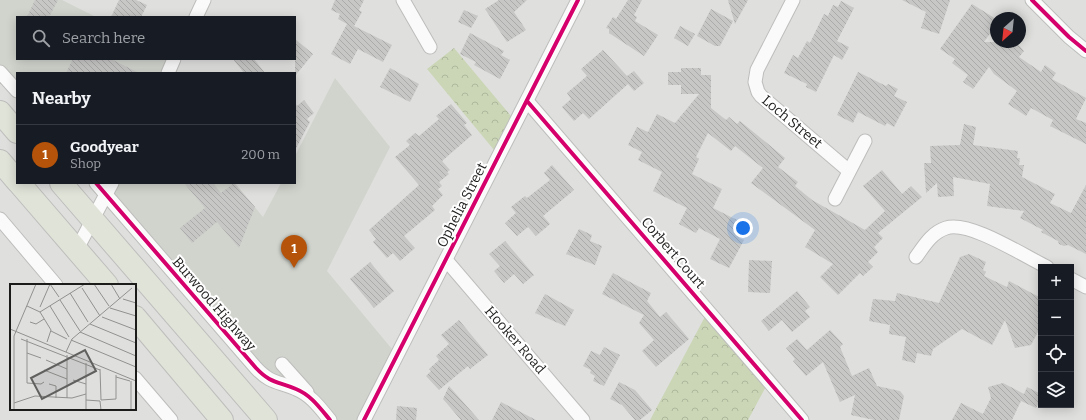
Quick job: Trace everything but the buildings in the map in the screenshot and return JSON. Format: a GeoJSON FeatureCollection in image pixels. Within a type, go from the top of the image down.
{"type":"FeatureCollection","features":[{"type":"Feature","properties":{"kind":"highway"},"geometry":{"type":"LineString","coordinates":[[0,112],[16,131]]}},
{"type":"Feature","properties":{"kind":"highway"},"geometry":{"type":"LineString","coordinates":[[0,161],[16,179]]}},
{"type":"Feature","properties":{"kind":"highway"},"geometry":{"type":"LineString","coordinates":[[20,184],[107,284]]}},
{"type":"Feature","properties":{"kind":"highway"},"geometry":{"type":"LineString","coordinates":[[62,184],[266,420]]}},
{"type":"Feature","properties":{"kind":"highway"},"geometry":{"type":"LineString","coordinates":[[136,318],[222,420]]}},
{"type":"Feature","properties":{"kind":"street"},"geometry":{"type":"LineString","coordinates":[[196,16],[204,0]]}},
{"type":"Feature","properties":{"kind":"street"},"geometry":{"type":"LineString","coordinates":[[403,0],[430,47]]}},
{"type":"Feature","properties":{"kind":"street","name":"Ophelia Street"},"geometry":{"type":"LineString","coordinates":[[364,420],[578,0]]}},
{"type":"Feature","properties":{"kind":"street","name":"Loch Street"},"geometry":{"type":"LineString","coordinates":[[793,0],[757,70],[755,76],[756,87],[761,96],[849,171]]}},
{"type":"Feature","properties":{"kind":"street"},"geometry":{"type":"LineString","coordinates":[[1032,0],[1069,37],[1086,51]]}},
{"type":"Feature","properties":{"kind":"street"},"geometry":{"type":"LineString","coordinates":[[168,72],[174,60]]}},
{"type":"Feature","properties":{"kind":"street"},"geometry":{"type":"LineString","coordinates":[[0,72],[16,90]]}},
{"type":"Feature","properties":{"kind":"street","name":"Corbert Court"},"geometry":{"type":"LineString","coordinates":[[527,101],[802,420]]}},
{"type":"Feature","properties":{"kind":"street"},"geometry":{"type":"LineString","coordinates":[[835,199],[865,141]]}},
{"type":"Feature","properties":{"kind":"street","name":"Burwood Highway"},"geometry":{"type":"LineString","coordinates":[[98,184],[109,189],[262,375],[274,383],[297,389],[313,400]]}},
{"type":"Feature","properties":{"kind":"street"},"geometry":{"type":"LineString","coordinates":[[77,249],[109,189]]}},
{"type":"Feature","properties":{"kind":"street"},"geometry":{"type":"LineString","coordinates":[[0,219],[55,284]]}},
{"type":"Feature","properties":{"kind":"street"},"geometry":{"type":"LineString","coordinates":[[916,257],[931,236],[944,228],[957,226],[973,229],[1041,264]]}},
{"type":"Feature","properties":{"kind":"street","name":"Hooker Road"},"geometry":{"type":"LineString","coordinates":[[446,260],[583,420]]}},
{"type":"Feature","properties":{"kind":"street"},"geometry":{"type":"LineString","coordinates":[[1074,281],[1086,287]]}},
{"type":"Feature","properties":{"kind":"street","name":"Burwood Highway"},"geometry":{"type":"LineString","coordinates":[[282,364],[330,420]]}},
{"type":"Feature","properties":{"kind":"street"},"geometry":{"type":"LineString","coordinates":[[136,379],[171,420]]}},
{"type":"Feature","properties":{"kind":"shaded area"},"geometry":{"type":"Polygon","coordinates":[[[0,0],[62,0],[94,16],[16,16],[16,60],[174,60],[168,72],[16,72],[16,90],[0,72],[0,0]]]}},
{"type":"Feature","properties":{"kind":"shaded area"},"geometry":{"type":"Polygon","coordinates":[[[335,78],[390,147],[327,271],[397,355],[364,420],[330,420],[313,400],[280,384],[97,184],[236,184],[263,217],[280,184],[296,184],[296,154],[335,78]]]}},
{"type":"Feature","properties":{"kind":"green space"},"geometry":{"type":"Polygon","coordinates":[[[454,48],[516,122],[499,156],[427,69],[454,48]]]}},
{"type":"Feature","properties":{"kind":"green space"},"geometry":{"type":"Polygon","coordinates":[[[708,311],[769,381],[748,420],[650,420],[708,311]]]}},
{"type":"Feature","properties":{"kind":"cycle path"},"geometry":{"type":"LineString","coordinates":[[364,420],[578,0]]}},
{"type":"Feature","properties":{"kind":"cycle path"},"geometry":{"type":"LineString","coordinates":[[1032,0],[1069,37],[1086,51]]}},
{"type":"Feature","properties":{"kind":"cycle path"},"geometry":{"type":"LineString","coordinates":[[527,101],[802,420]]}},
{"type":"Feature","properties":{"kind":"cycle path"},"geometry":{"type":"LineString","coordinates":[[97,184],[256,368],[271,380],[296,389],[306,395],[315,402],[330,420]]}},
{"type":"Feature","properties":{"kind":"place","name":"Goodyear"},"geometry":{"type":"Point","coordinates":[294,268]}}]}
